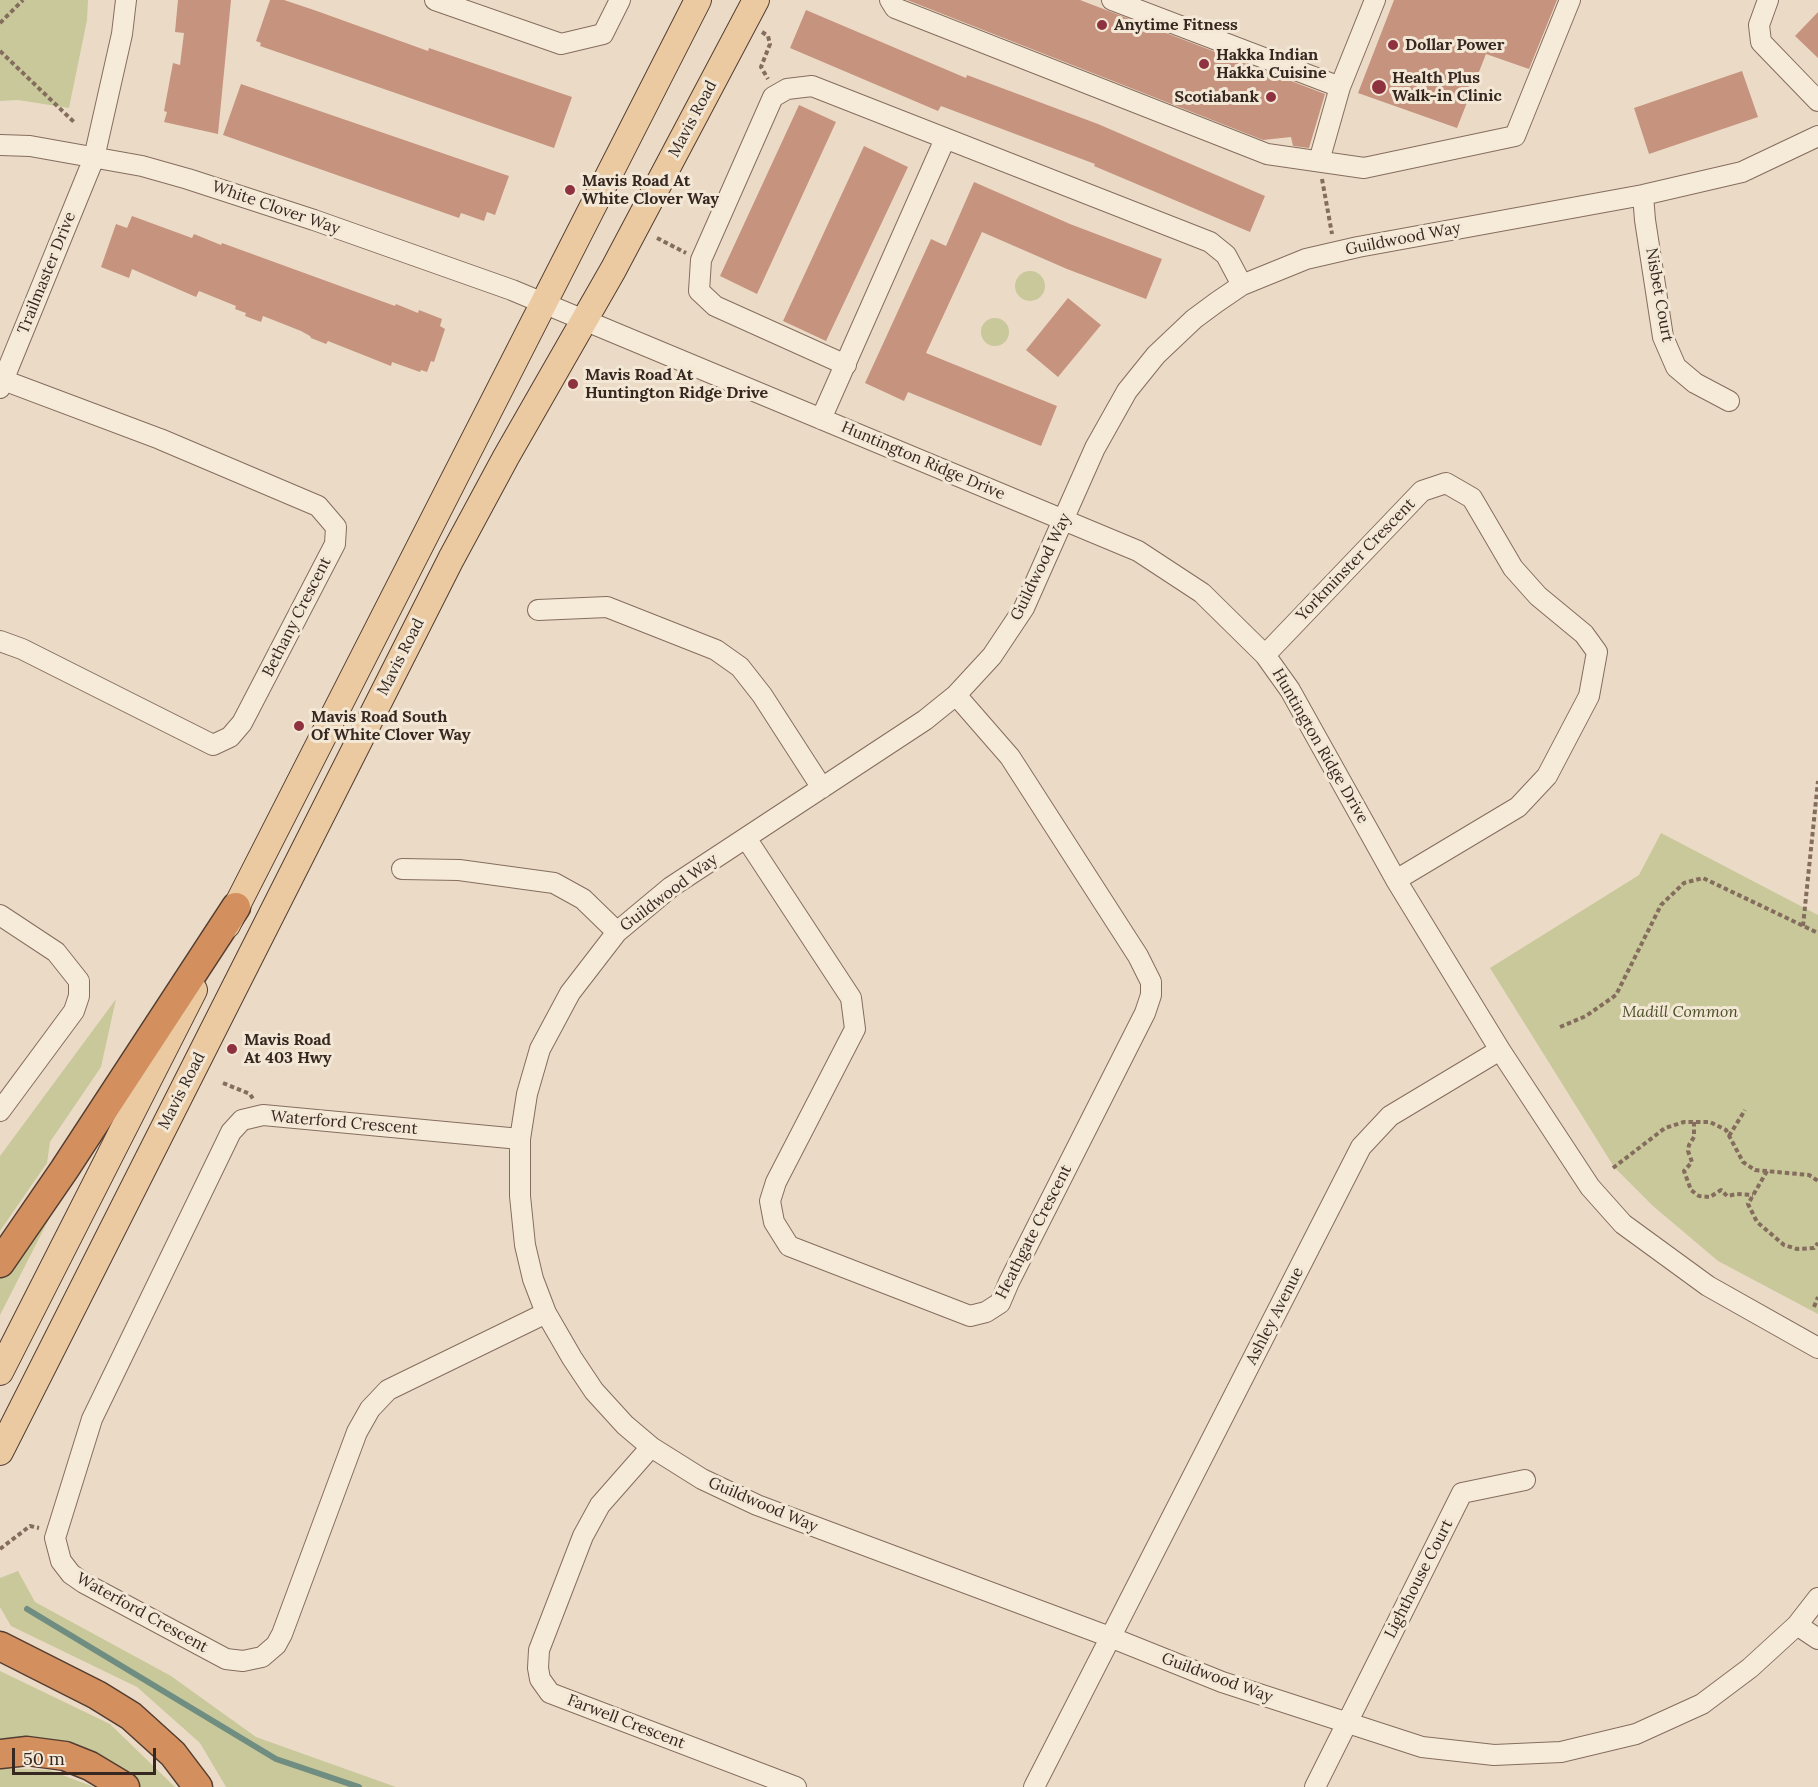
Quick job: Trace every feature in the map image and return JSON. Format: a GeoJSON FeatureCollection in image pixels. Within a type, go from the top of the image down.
{"type":"FeatureCollection","features":[{"type":"Feature","properties":{"kind":"highway"},"geometry":{"type":"LineString","coordinates":[[0,1263],[64,1170],[236,907]]}},
{"type":"Feature","properties":{"kind":"highway"},"geometry":{"type":"LineString","coordinates":[[0,1646],[97,1695],[131,1716],[173,1754],[198,1787]]}},
{"type":"Feature","properties":{"kind":"highway"},"geometry":{"type":"LineString","coordinates":[[0,1754],[27,1751],[65,1756],[90,1766],[125,1787]]}},
{"type":"Feature","properties":{"kind":"main road","name":"Mavis Road"},"geometry":{"type":"LineString","coordinates":[[0,1372],[698,0]]}},
{"type":"Feature","properties":{"kind":"main road","name":"Mavis Road"},"geometry":{"type":"LineString","coordinates":[[0,1452],[451,559],[506,457],[613,270],[756,0]]}},
{"type":"Feature","properties":{"kind":"street","name":"Trailmaster Drive"},"geometry":{"type":"LineString","coordinates":[[1,384],[94,158],[122,34],[126,0]]}},
{"type":"Feature","properties":{"kind":"street"},"geometry":{"type":"LineString","coordinates":[[435,0],[561,44],[603,34],[620,0]]}},
{"type":"Feature","properties":{"kind":"street"},"geometry":{"type":"LineString","coordinates":[[890,0],[895,8],[1267,154],[1364,168],[1515,136],[1570,0]]}},
{"type":"Feature","properties":{"kind":"street"},"geometry":{"type":"LineString","coordinates":[[1112,0],[1340,87]]}},
{"type":"Feature","properties":{"kind":"street"},"geometry":{"type":"LineString","coordinates":[[1319,161],[1340,87],[1375,0]]}},
{"type":"Feature","properties":{"kind":"street"},"geometry":{"type":"LineString","coordinates":[[1768,0],[1759,25],[1761,42],[1818,101]]}},
{"type":"Feature","properties":{"kind":"street"},"geometry":{"type":"LineString","coordinates":[[846,365],[715,306],[699,291],[701,260],[773,97],[787,89],[812,86],[1210,242],[1226,255],[1242,285]]}},
{"type":"Feature","properties":{"kind":"street","name":"Guildwood Way"},"geometry":{"type":"LineString","coordinates":[[1818,136],[1742,172],[1644,195],[1576,205],[1306,259],[1242,285],[1194,319],[1156,355],[1127,391],[1095,448],[1024,608],[992,656],[956,695],[925,720],[671,887],[617,932],[570,993],[540,1049],[527,1094],[520,1139],[520,1196],[525,1245],[546,1313],[594,1391],[625,1425],[651,1447],[702,1479],[757,1505],[1110,1637],[1222,1682],[1422,1747],[1494,1755],[1561,1752],[1636,1734],[1702,1704],[1750,1668],[1797,1625],[1818,1598]]}},
{"type":"Feature","properties":{"kind":"street"},"geometry":{"type":"LineString","coordinates":[[820,419],[945,139]]}},
{"type":"Feature","properties":{"kind":"street","name":"White Clover Way"},"geometry":{"type":"LineString","coordinates":[[0,145],[30,146],[142,166],[219,189],[512,290],[584,320]]}},
{"type":"Feature","properties":{"kind":"street","name":"Nisbet Court"},"geometry":{"type":"LineString","coordinates":[[1644,195],[1645,220],[1663,337],[1676,367],[1695,383],[1730,401]]}},
{"type":"Feature","properties":{"kind":"street","name":"Huntington Ridge Drive"},"geometry":{"type":"LineString","coordinates":[[584,320],[1138,551],[1202,593],[1265,655],[1296,700],[1396,880],[1500,1050],[1582,1177],[1623,1224],[1708,1286],[1818,1348]]}},
{"type":"Feature","properties":{"kind":"street","name":"Bethany Crescent"},"geometry":{"type":"LineString","coordinates":[[0,641],[213,746],[230,737],[242,723],[335,544],[336,527],[318,506],[160,439],[1,384]]}},
{"type":"Feature","properties":{"kind":"street","name":"Yorkminster Crescent"},"geometry":{"type":"LineString","coordinates":[[1265,655],[1422,491],[1446,483],[1472,498],[1513,568],[1538,596],[1584,634],[1597,652],[1589,696],[1547,776],[1518,807],[1396,880]]}},
{"type":"Feature","properties":{"kind":"street"},"geometry":{"type":"LineString","coordinates":[[538,610],[608,607],[716,650],[740,667],[762,694],[822,788]]}},
{"type":"Feature","properties":{"kind":"street","name":"Heathgate Crescent"},"geometry":{"type":"LineString","coordinates":[[746,838],[851,998],[855,1029],[776,1182],[770,1201],[774,1222],[789,1246],[970,1316],[986,1312],[1000,1303],[1145,1013],[1151,995],[1151,982],[1138,956],[1010,757],[956,695]]}},
{"type":"Feature","properties":{"kind":"street"},"geometry":{"type":"LineString","coordinates":[[402,869],[459,870],[554,883],[583,899],[617,932]]}},
{"type":"Feature","properties":{"kind":"street"},"geometry":{"type":"LineString","coordinates":[[0,915],[56,952],[79,981],[79,989],[74,1011],[0,1111]]}},
{"type":"Feature","properties":{"kind":"street","name":"Ashley Avenue"},"geometry":{"type":"LineString","coordinates":[[1110,1637],[1361,1147],[1390,1116],[1500,1050]]}},
{"type":"Feature","properties":{"kind":"street","name":"Waterford Crescent"},"geometry":{"type":"LineString","coordinates":[[520,1139],[263,1115],[242,1120],[231,1132],[92,1419],[55,1538],[61,1561],[70,1574],[84,1583],[226,1659],[243,1661],[262,1657],[276,1645],[282,1634],[357,1432],[370,1409],[388,1390],[546,1313]]}},
{"type":"Feature","properties":{"kind":"street","name":"Farwell Crescent"},"geometry":{"type":"LineString","coordinates":[[651,1447],[600,1505],[584,1536],[539,1650],[537,1668],[540,1679],[550,1694],[796,1787]]}},
{"type":"Feature","properties":{"kind":"street","name":"Lighthouse Court"},"geometry":{"type":"LineString","coordinates":[[1348,1723],[1462,1493],[1526,1480]]}},
{"type":"Feature","properties":{"kind":"street"},"geometry":{"type":"LineString","coordinates":[[1797,1625],[1818,1639]]}},
{"type":"Feature","properties":{"kind":"street"},"geometry":{"type":"LineString","coordinates":[[1034,1787],[1110,1637]]}},
{"type":"Feature","properties":{"kind":"street"},"geometry":{"type":"LineString","coordinates":[[1316,1787],[1348,1723]]}},
{"type":"Feature","properties":{"kind":"path"},"geometry":{"type":"LineString","coordinates":[[0,24],[23,0]]}},
{"type":"Feature","properties":{"kind":"path"},"geometry":{"type":"LineString","coordinates":[[761,31],[768,36],[770,44],[761,67],[770,82],[782,92]]}},
{"type":"Feature","properties":{"kind":"path"},"geometry":{"type":"LineString","coordinates":[[0,51],[75,123]]}},
{"type":"Feature","properties":{"kind":"path"},"geometry":{"type":"LineString","coordinates":[[1319,161],[1334,253]]}},
{"type":"Feature","properties":{"kind":"path"},"geometry":{"type":"LineString","coordinates":[[657,238],[701,260]]}},
{"type":"Feature","properties":{"kind":"path"},"geometry":{"type":"LineString","coordinates":[[1803,926],[1818,781]]}},
{"type":"Feature","properties":{"kind":"path"},"geometry":{"type":"LineString","coordinates":[[1560,1027],[1586,1016],[1616,995],[1660,905],[1683,883],[1702,878],[1818,933]]}},
{"type":"Feature","properties":{"kind":"path"},"geometry":{"type":"LineString","coordinates":[[223,1083],[250,1094],[263,1115]]}},
{"type":"Feature","properties":{"kind":"path"},"geometry":{"type":"LineString","coordinates":[[1729,1136],[1745,1110]]}},
{"type":"Feature","properties":{"kind":"path"},"geometry":{"type":"LineString","coordinates":[[1613,1168],[1665,1128],[1684,1122],[1710,1122],[1726,1130],[1743,1162],[1755,1170],[1809,1175],[1818,1181]]}},
{"type":"Feature","properties":{"kind":"path"},"geometry":{"type":"LineString","coordinates":[[1694,1122],[1694,1137],[1688,1151],[1692,1162],[1684,1172],[1690,1190],[1700,1196],[1710,1197],[1721,1190],[1727,1196],[1737,1194],[1752,1196]]}},
{"type":"Feature","properties":{"kind":"path"},"geometry":{"type":"LineString","coordinates":[[1767,1171],[1748,1204],[1757,1222],[1784,1245],[1797,1249],[1814,1248],[1818,1243]]}},
{"type":"Feature","properties":{"kind":"path"},"geometry":{"type":"LineString","coordinates":[[1814,1307],[1818,1297]]}},
{"type":"Feature","properties":{"kind":"path"},"geometry":{"type":"LineString","coordinates":[[0,1549],[30,1526],[38,1527],[55,1538]]}},
{"type":"Feature","properties":{"kind":"green space"},"geometry":{"type":"Polygon","coordinates":[[[0,0],[88,0],[87,20],[69,108],[18,100],[0,101],[0,0]]]}},
{"type":"Feature","properties":{"kind":"green space"},"geometry":{"type":"Polygon","coordinates":[[[1030,271],[1041,275],[1045,286],[1041,297],[1030,301],[1019,297],[1015,286],[1019,275],[1030,271]]]}},
{"type":"Feature","properties":{"kind":"green space"},"geometry":{"type":"Polygon","coordinates":[[[995,318],[1005,322],[1009,332],[1005,342],[995,346],[985,342],[981,332],[985,322],[995,318]]]}},
{"type":"Feature","properties":{"kind":"green space","name":"Madill Common"},"geometry":{"type":"Polygon","coordinates":[[[1661,833],[1818,915],[1818,1314],[1718,1261],[1653,1206],[1614,1167],[1490,968],[1639,875],[1661,833]]]}},
{"type":"Feature","properties":{"kind":"green space"},"geometry":{"type":"Polygon","coordinates":[[[116,999],[101,1067],[50,1142],[47,1163],[0,1231],[0,1156],[116,999]]]}},
{"type":"Feature","properties":{"kind":"green space"},"geometry":{"type":"Polygon","coordinates":[[[53,1211],[0,1315],[0,1275],[53,1211]]]}},
{"type":"Feature","properties":{"kind":"green space"},"geometry":{"type":"Polygon","coordinates":[[[18,1571],[35,1602],[171,1676],[256,1737],[396,1787],[226,1787],[200,1743],[137,1687],[11,1626],[0,1607],[0,1578],[18,1571]]]}},
{"type":"Feature","properties":{"kind":"green space"},"geometry":{"type":"Polygon","coordinates":[[[0,1671],[110,1724],[175,1787],[137,1787],[0,1744],[0,1671]]]}},
{"type":"Feature","properties":{"kind":"green space"},"geometry":{"type":"Polygon","coordinates":[[[0,1768],[49,1770],[94,1787],[0,1787],[0,1768]]]}},
{"type":"Feature","properties":{"kind":"building"},"geometry":{"type":"Polygon","coordinates":[[[178,0],[231,0],[218,134],[164,122],[173,63],[180,65],[184,33],[175,32],[178,0]]]}},
{"type":"Feature","properties":{"kind":"building"},"geometry":{"type":"Polygon","coordinates":[[[270,0],[284,0],[428,51],[429,48],[572,97],[554,148],[260,46],[261,43],[256,41],[270,0]]]}},
{"type":"Feature","properties":{"kind":"building"},"geometry":{"type":"Polygon","coordinates":[[[907,0],[1080,0],[1325,94],[1309,148],[1293,146],[1291,137],[1263,140],[907,0]]]}},
{"type":"Feature","properties":{"kind":"building"},"geometry":{"type":"Polygon","coordinates":[[[1394,0],[1557,0],[1529,69],[1486,54],[1457,128],[1358,93],[1394,0]]]}},
{"type":"Feature","properties":{"kind":"building"},"geometry":{"type":"Polygon","coordinates":[[[806,10],[966,78],[967,75],[1098,124],[1265,196],[1250,232],[1094,166],[1095,164],[941,106],[938,111],[790,48],[806,10]]]}},
{"type":"Feature","properties":{"kind":"building"},"geometry":{"type":"Polygon","coordinates":[[[1818,12],[1818,58],[1795,36],[1818,12]]]}},
{"type":"Feature","properties":{"kind":"building"},"geometry":{"type":"Polygon","coordinates":[[[1742,71],[1758,117],[1649,154],[1634,108],[1742,71]]]}},
{"type":"Feature","properties":{"kind":"building"},"geometry":{"type":"Polygon","coordinates":[[[241,84],[509,176],[495,215],[487,212],[484,221],[461,213],[459,218],[223,135],[241,84]]]}},
{"type":"Feature","properties":{"kind":"building"},"geometry":{"type":"Polygon","coordinates":[[[799,105],[836,122],[757,294],[720,276],[799,105]]]}},
{"type":"Feature","properties":{"kind":"building"},"geometry":{"type":"Polygon","coordinates":[[[864,146],[908,167],[826,341],[783,321],[864,146]]]}},
{"type":"Feature","properties":{"kind":"building"},"geometry":{"type":"Polygon","coordinates":[[[974,182],[1070,224],[1162,259],[1146,299],[1067,269],[982,232],[926,353],[1057,406],[1041,446],[908,392],[904,401],[865,383],[931,239],[946,246],[974,182]]]}},
{"type":"Feature","properties":{"kind":"building"},"geometry":{"type":"Polygon","coordinates":[[[132,216],[192,238],[194,234],[221,245],[222,243],[395,306],[396,304],[418,313],[419,310],[442,319],[440,326],[445,329],[434,362],[431,361],[427,372],[421,370],[420,372],[392,362],[391,366],[328,341],[326,344],[263,316],[261,322],[245,316],[246,313],[235,309],[236,306],[199,291],[196,297],[132,269],[129,278],[101,267],[116,224],[127,228],[132,216]]]}},
{"type":"Feature","properties":{"kind":"building"},"geometry":{"type":"Polygon","coordinates":[[[1068,298],[1101,325],[1058,377],[1026,350],[1068,298]]]}},
{"type":"Feature","properties":{"kind":"waterway"},"geometry":{"type":"LineString","coordinates":[[27,1609],[276,1759],[359,1787]]}},
{"type":"Feature","properties":{"kind":"place","name":"Anytime Fitness"},"geometry":{"type":"Point","coordinates":[1102,25]}},
{"type":"Feature","properties":{"kind":"place","name":"Dollar Power"},"geometry":{"type":"Point","coordinates":[1393,45]}},
{"type":"Feature","properties":{"kind":"place","name":"Hakka Indian Hakka Cuisine"},"geometry":{"type":"Point","coordinates":[1204,64]}},
{"type":"Feature","properties":{"kind":"place","name":"Health Plus Walk-in Clinic"},"geometry":{"type":"Point","coordinates":[1379,87]}},
{"type":"Feature","properties":{"kind":"place","name":"Scotiabank"},"geometry":{"type":"Point","coordinates":[1271,97]}},
{"type":"Feature","properties":{"kind":"place","name":"Mavis Road At White Clover Way"},"geometry":{"type":"Point","coordinates":[570,190]}},
{"type":"Feature","properties":{"kind":"place","name":"Mavis Road At Huntington Ridge Drive"},"geometry":{"type":"Point","coordinates":[573,384]}},
{"type":"Feature","properties":{"kind":"place","name":"Mavis Road South Of White Clover Way"},"geometry":{"type":"Point","coordinates":[299,726]}},
{"type":"Feature","properties":{"kind":"place","name":"Mavis Road At 403 Hwy"},"geometry":{"type":"Point","coordinates":[232,1049]}}]}
